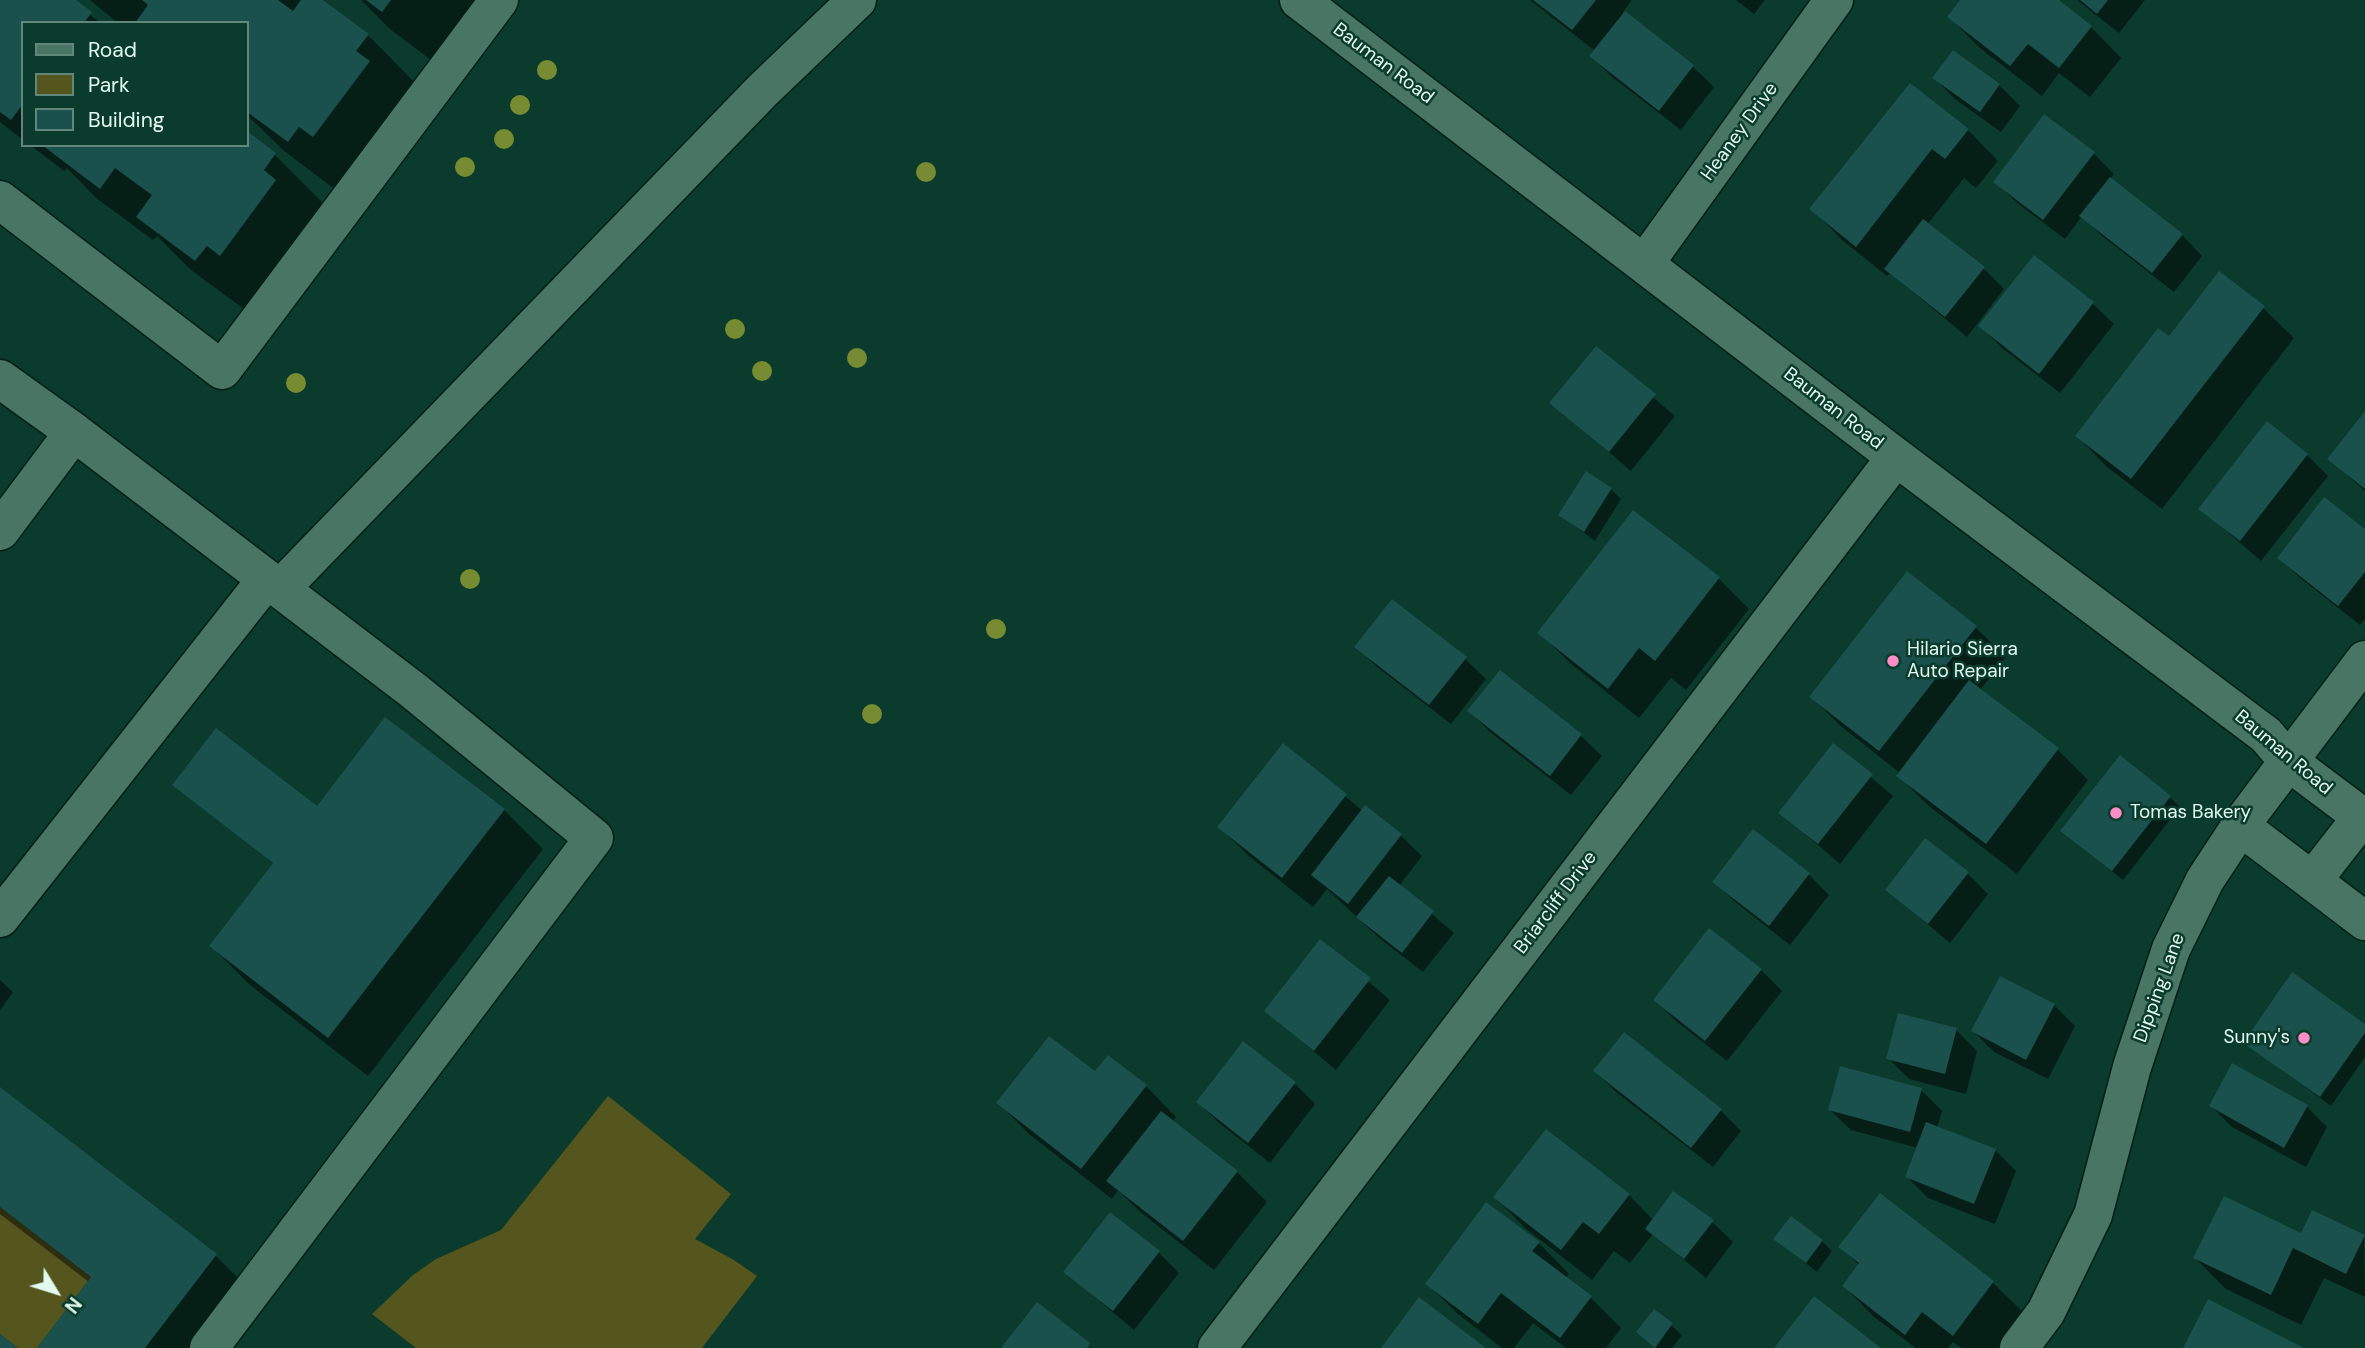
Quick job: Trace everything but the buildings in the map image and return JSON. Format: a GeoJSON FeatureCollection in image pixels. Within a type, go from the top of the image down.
{"type":"FeatureCollection","features":[{"type":"Feature","properties":{"kind":"street"},"geometry":{"type":"LineString","coordinates":[[0,200],[222,370],[499,0]]}},
{"type":"Feature","properties":{"kind":"street"},"geometry":{"type":"LineString","coordinates":[[0,918],[273,584],[762,91],[857,0]]}},
{"type":"Feature","properties":{"kind":"street","name":"Bauman Road"},"geometry":{"type":"LineString","coordinates":[[1299,0],[1896,457],[2266,735],[2290,762],[2364,818]]}},
{"type":"Feature","properties":{"kind":"street","name":"Heaney Drive"},"geometry":{"type":"LineString","coordinates":[[1645,263],[1834,0]]}},
{"type":"Feature","properties":{"kind":"street"},"geometry":{"type":"LineString","coordinates":[[0,379],[74,432],[382,667],[594,838],[209,1348]]}},
{"type":"Feature","properties":{"kind":"street"},"geometry":{"type":"LineString","coordinates":[[0,531],[74,432]]}},
{"type":"Feature","properties":{"kind":"street","name":"Briarcliff Drive"},"geometry":{"type":"LineString","coordinates":[[1217,1348],[1896,457]]}},
{"type":"Feature","properties":{"kind":"street","name":"Dipping Lane"},"geometry":{"type":"LineString","coordinates":[[2019,1348],[2046,1312],[2093,1215],[2132,1067],[2171,949],[2205,880],[2240,826],[2365,660]]}},
{"type":"Feature","properties":{"kind":"street"},"geometry":{"type":"LineString","coordinates":[[2312,881],[2364,818]]}},
{"type":"Feature","properties":{"kind":"street"},"geometry":{"type":"LineString","coordinates":[[2240,826],[2365,921]]}},
{"type":"Feature","properties":{"kind":"green space"},"geometry":{"type":"Polygon","coordinates":[[[608,1096],[731,1194],[695,1239],[757,1276],[702,1348],[416,1348],[372,1314],[413,1275],[436,1259],[501,1230],[608,1096]]]}},
{"type":"Feature","properties":{"kind":"green space"},"geometry":{"type":"Polygon","coordinates":[[[0,1207],[91,1277],[37,1348],[18,1348],[0,1334],[0,1207]]]}},
{"type":"Feature","properties":{"kind":"place","name":"Hilario Sierra Auto Repair"},"geometry":{"type":"Point","coordinates":[1893,661]}},
{"type":"Feature","properties":{"kind":"place","name":"Tomas Bakery"},"geometry":{"type":"Point","coordinates":[2116,813]}},
{"type":"Feature","properties":{"kind":"place","name":"Sunny's"},"geometry":{"type":"Point","coordinates":[2304,1038]}}]}
